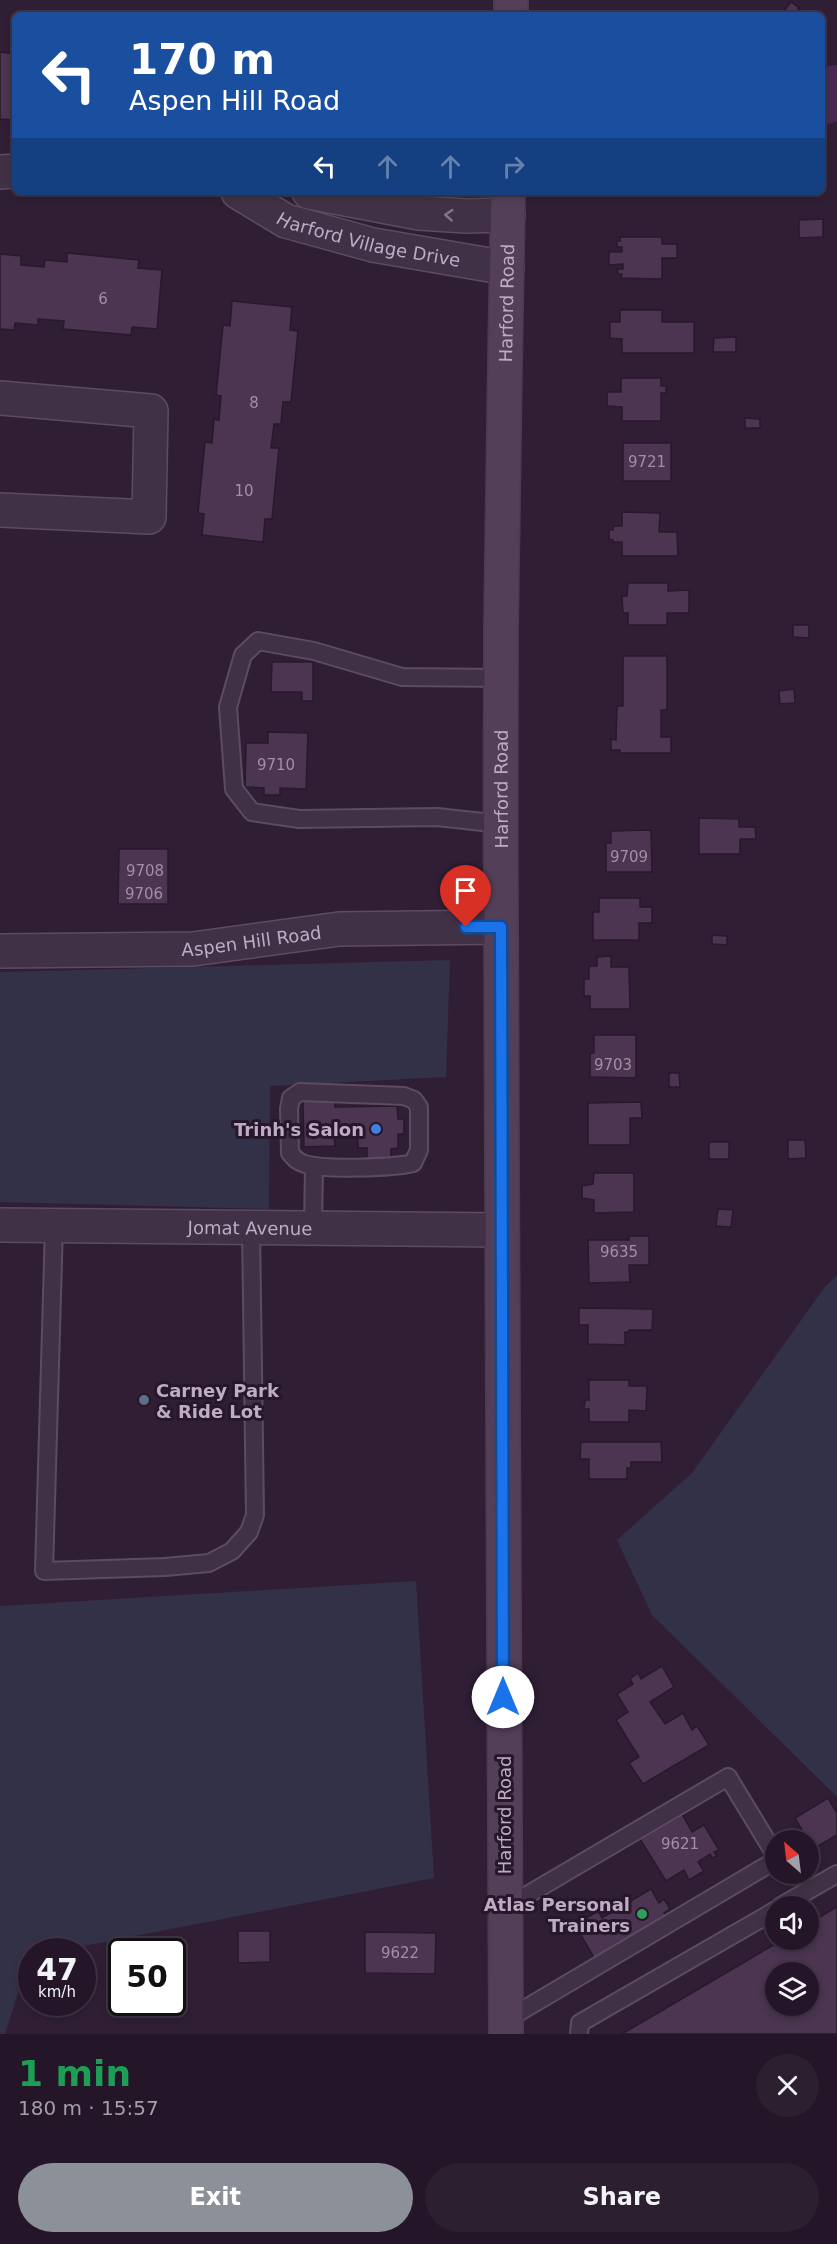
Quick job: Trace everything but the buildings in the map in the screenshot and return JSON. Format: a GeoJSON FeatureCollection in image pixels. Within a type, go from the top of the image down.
{"type":"FeatureCollection","features":[{"type":"Feature","properties":{"kind":"main road","name":"Harford Road"},"geometry":{"type":"LineString","coordinates":[[506,2027],[501,1230],[501,678],[508,203]]}},
{"type":"Feature","properties":{"kind":"street","name":"Harford Village Drive"},"geometry":{"type":"LineString","coordinates":[[243,195],[286,221],[373,245],[507,268]]}},
{"type":"Feature","properties":{"kind":"street","name":"Harford Village Drive"},"geometry":{"type":"LineString","coordinates":[[325,195],[419,213],[466,216],[508,203]]}},
{"type":"Feature","properties":{"kind":"street"},"geometry":{"type":"LineString","coordinates":[[0,398],[151,411],[149,517],[0,510]]}},
{"type":"Feature","properties":{"kind":"street","name":"Aspen Hill Road"},"geometry":{"type":"LineString","coordinates":[[0,951],[193,949],[339,929],[501,927]]}},
{"type":"Feature","properties":{"kind":"street","name":"Jomat Avenue"},"geometry":{"type":"LineString","coordinates":[[0,1225],[501,1230]]}},
{"type":"Feature","properties":{"kind":"lane"},"geometry":{"type":"LineString","coordinates":[[501,678],[402,677],[314,651],[258,641],[243,655],[228,707],[234,789],[252,812],[299,819],[437,817],[501,824]]}},
{"type":"Feature","properties":{"kind":"lane"},"geometry":{"type":"LineString","coordinates":[[300,1092],[404,1096],[414,1100],[419,1107],[419,1150],[413,1163],[397,1167],[314,1166],[297,1160],[290,1154],[289,1109],[291,1098],[300,1092]]}},
{"type":"Feature","properties":{"kind":"lane"},"geometry":{"type":"LineString","coordinates":[[313,1228],[314,1166]]}},
{"type":"Feature","properties":{"kind":"lane"},"geometry":{"type":"LineString","coordinates":[[54,1226],[44,1571],[165,1568],[209,1563],[231,1551],[249,1532],[255,1515],[251,1228]]}},
{"type":"Feature","properties":{"kind":"lane"},"geometry":{"type":"LineString","coordinates":[[505,1908],[728,1777],[765,1839]]}},
{"type":"Feature","properties":{"kind":"lane"},"geometry":{"type":"LineString","coordinates":[[506,2027],[765,1865]]}},
{"type":"Feature","properties":{"kind":"lane"},"geometry":{"type":"LineString","coordinates":[[798,1896],[837,1874]]}},
{"type":"Feature","properties":{"kind":"lane"},"geometry":{"type":"LineString","coordinates":[[579,2034],[580,2023],[765,1916]]}},
{"type":"Feature","properties":{"kind":"shaded area"},"geometry":{"type":"Polygon","coordinates":[[[450,960],[446,1077],[270,1086],[269,1209],[0,1202],[0,972],[450,960]]]}},
{"type":"Feature","properties":{"kind":"shaded area"},"geometry":{"type":"Polygon","coordinates":[[[837,1275],[837,1797],[652,1615],[617,1540],[692,1473],[824,1288],[837,1275]]]}},
{"type":"Feature","properties":{"kind":"shaded area"},"geometry":{"type":"Polygon","coordinates":[[[416,1581],[434,1878],[125,1938],[108,1938],[108,1941],[96,1944],[96,1938],[18,1938],[18,1993],[5,2034],[0,2034],[0,1606],[416,1581]]]}},
{"type":"Feature","properties":{"kind":"waterway"},"geometry":{"type":"LineString","coordinates":[[825,97],[837,92]]}},
{"type":"Feature","properties":{"kind":"place","name":"Trinh's Salon"},"geometry":{"type":"Point","coordinates":[376,1129]}},
{"type":"Feature","properties":{"kind":"place","name":"Carney Park & Ride Lot"},"geometry":{"type":"Point","coordinates":[144,1400]}},
{"type":"Feature","properties":{"kind":"place","name":"Atlas Personal Trainers"},"geometry":{"type":"Point","coordinates":[642,1914]}},
{"type":"Feature","properties":{"kind":"route"},"geometry":{"type":"LineString","coordinates":[[466,927],[501,927],[503,1697]]}}]}
